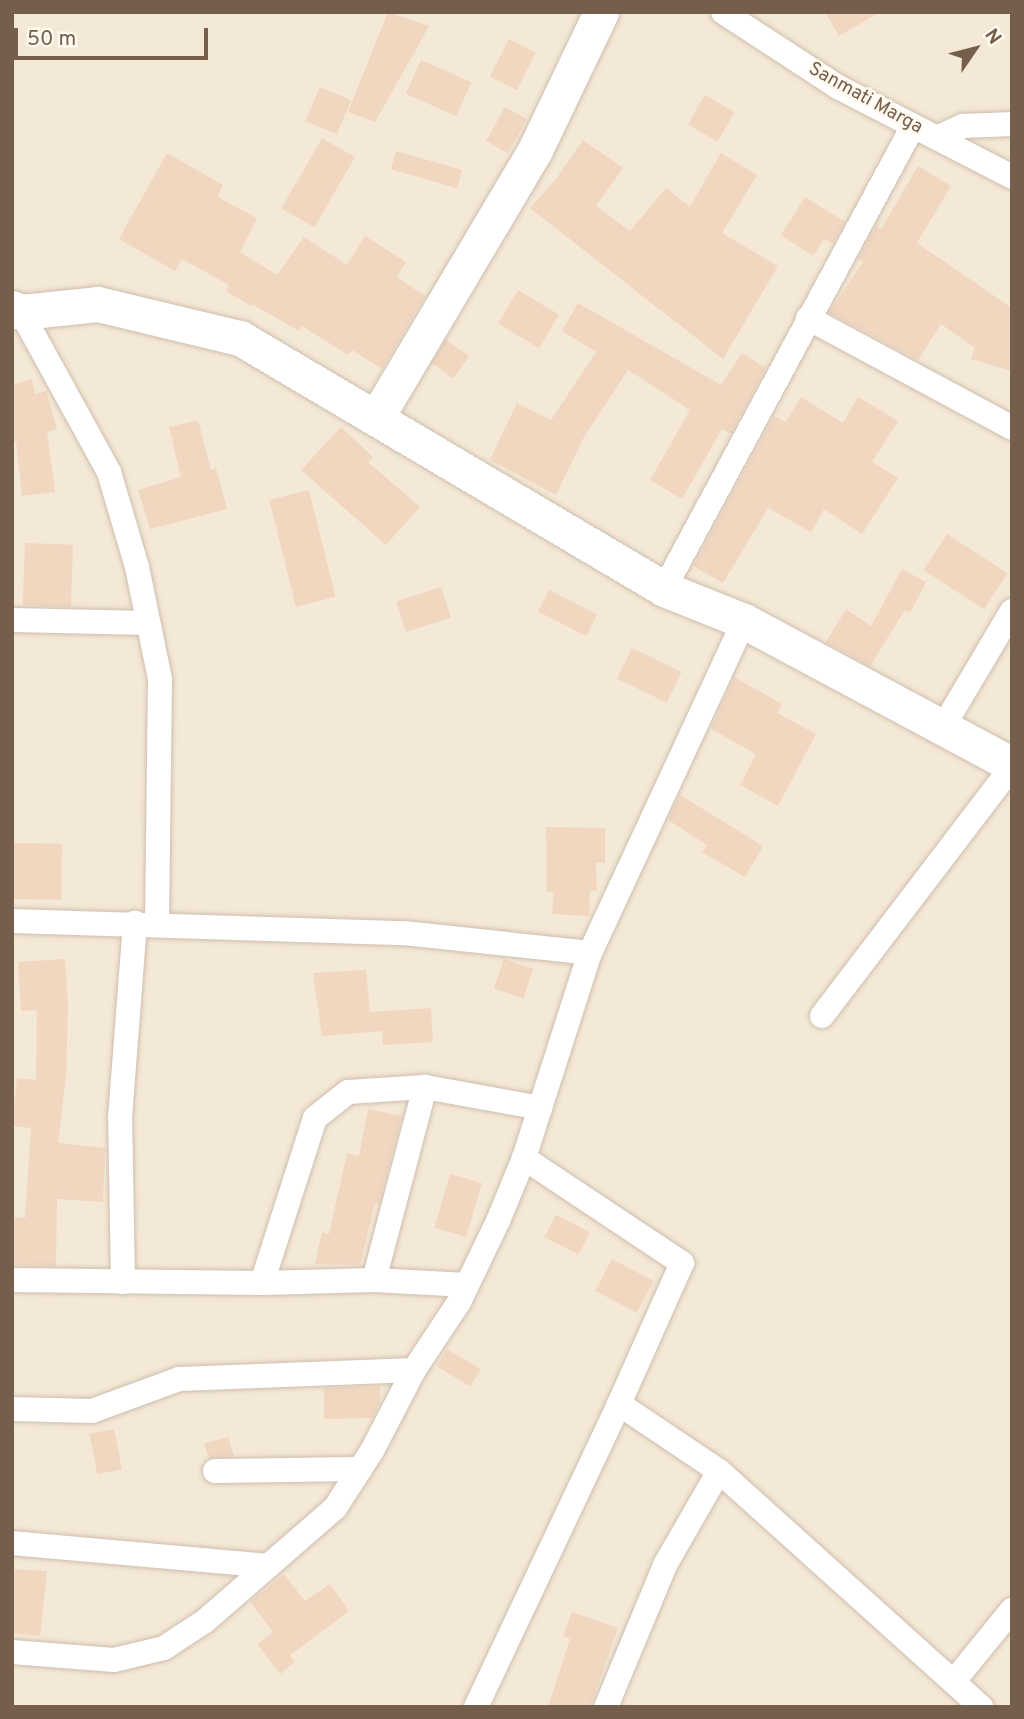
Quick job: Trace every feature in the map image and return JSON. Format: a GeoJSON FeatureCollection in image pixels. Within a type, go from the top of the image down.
{"type":"FeatureCollection","features":[{"type":"Feature","properties":{"kind":"street"},"geometry":{"type":"LineString","coordinates":[[376,418],[534,150],[601,12]]}},
{"type":"Feature","properties":{"kind":"street","name":"Sanmati Marga"},"geometry":{"type":"LineString","coordinates":[[723,12],[838,87],[1012,177]]}},
{"type":"Feature","properties":{"kind":"street"},"geometry":{"type":"LineString","coordinates":[[937,138],[963,126],[1012,124]]}},
{"type":"Feature","properties":{"kind":"street"},"geometry":{"type":"LineString","coordinates":[[664,589],[913,126]]}},
{"type":"Feature","properties":{"kind":"street"},"geometry":{"type":"LineString","coordinates":[[123,1282],[120,1118],[146,923],[160,679],[137,567],[109,472],[17,310],[98,304],[240,338],[664,589],[744,621],[1012,766],[822,1017]]}},
{"type":"Feature","properties":{"kind":"street"},"geometry":{"type":"LineString","coordinates":[[808,318],[1012,428]]}},
{"type":"Feature","properties":{"kind":"street"},"geometry":{"type":"LineString","coordinates":[[943,727],[1012,611]]}},
{"type":"Feature","properties":{"kind":"street"},"geometry":{"type":"LineString","coordinates":[[12,620],[148,623]]}},
{"type":"Feature","properties":{"kind":"street"},"geometry":{"type":"LineString","coordinates":[[12,1652],[114,1660],[164,1648],[205,1621],[334,1508],[360,1469],[414,1370],[467,1285],[498,1221],[524,1158],[590,953],[744,621]]}},
{"type":"Feature","properties":{"kind":"street"},"geometry":{"type":"LineString","coordinates":[[12,922],[146,923],[404,933],[590,953]]}},
{"type":"Feature","properties":{"kind":"street"},"geometry":{"type":"LineString","coordinates":[[262,1283],[314,1118],[348,1092],[425,1087],[540,1108]]}},
{"type":"Feature","properties":{"kind":"street"},"geometry":{"type":"LineString","coordinates":[[374,1280],[425,1087]]}},
{"type":"Feature","properties":{"kind":"street"},"geometry":{"type":"LineString","coordinates":[[476,1707],[619,1404],[682,1263],[524,1158]]}},
{"type":"Feature","properties":{"kind":"street"},"geometry":{"type":"LineString","coordinates":[[12,1280],[262,1283],[374,1280],[467,1285]]}},
{"type":"Feature","properties":{"kind":"street"},"geometry":{"type":"LineString","coordinates":[[12,1409],[92,1412],[179,1379],[414,1370]]}},
{"type":"Feature","properties":{"kind":"street"},"geometry":{"type":"LineString","coordinates":[[619,1404],[719,1471],[981,1707]]}},
{"type":"Feature","properties":{"kind":"street"},"geometry":{"type":"LineString","coordinates":[[215,1471],[360,1469]]}},
{"type":"Feature","properties":{"kind":"street"},"geometry":{"type":"LineString","coordinates":[[606,1707],[665,1565],[719,1471]]}},
{"type":"Feature","properties":{"kind":"street"},"geometry":{"type":"LineString","coordinates":[[12,1543],[268,1566]]}},
{"type":"Feature","properties":{"kind":"street"},"geometry":{"type":"LineString","coordinates":[[954,1681],[1012,1610]]}},
{"type":"Feature","properties":{"kind":"shaded area"},"geometry":{"type":"Polygon","coordinates":[[[12,12],[1012,12],[1012,1707],[12,1707],[12,12]]]}},
{"type":"Feature","properties":{"kind":"building"},"geometry":{"type":"Polygon","coordinates":[[[388,12],[429,26],[375,122],[348,112],[388,12]]]}},
{"type":"Feature","properties":{"kind":"building"},"geometry":{"type":"Polygon","coordinates":[[[825,12],[880,12],[839,36],[825,12]]]}},
{"type":"Feature","properties":{"kind":"building"},"geometry":{"type":"Polygon","coordinates":[[[509,39],[536,53],[517,90],[490,76],[509,39]]]}},
{"type":"Feature","properties":{"kind":"building"},"geometry":{"type":"Polygon","coordinates":[[[421,60],[471,82],[456,116],[406,94],[421,60]]]}},
{"type":"Feature","properties":{"kind":"building"},"geometry":{"type":"Polygon","coordinates":[[[320,87],[351,100],[337,134],[306,121],[320,87]]]}},
{"type":"Feature","properties":{"kind":"building"},"geometry":{"type":"Polygon","coordinates":[[[705,95],[734,112],[717,141],[688,124],[705,95]]]}},
{"type":"Feature","properties":{"kind":"building"},"geometry":{"type":"Polygon","coordinates":[[[505,107],[527,119],[508,153],[486,141],[505,107]]]}},
{"type":"Feature","properties":{"kind":"building"},"geometry":{"type":"Polygon","coordinates":[[[322,138],[355,157],[314,227],[282,208],[322,138]]]}},
{"type":"Feature","properties":{"kind":"building"},"geometry":{"type":"Polygon","coordinates":[[[583,140],[623,168],[596,206],[630,231],[666,188],[690,207],[721,153],[757,175],[722,233],[778,266],[723,359],[530,208],[556,179],[583,140]]]}},
{"type":"Feature","properties":{"kind":"building"},"geometry":{"type":"Polygon","coordinates":[[[396,151],[462,170],[457,188],[391,169],[396,151]]]}},
{"type":"Feature","properties":{"kind":"building"},"geometry":{"type":"Polygon","coordinates":[[[167,153],[223,185],[217,197],[257,218],[240,252],[277,275],[304,237],[347,265],[365,236],[406,262],[397,277],[425,296],[382,369],[352,350],[348,355],[302,326],[299,331],[252,304],[251,306],[226,291],[229,285],[182,259],[175,271],[119,239],[167,153]]]}},
{"type":"Feature","properties":{"kind":"building"},"geometry":{"type":"Polygon","coordinates":[[[918,166],[951,186],[917,243],[1012,308],[1012,371],[971,359],[975,348],[941,324],[918,360],[829,313],[863,262],[858,259],[876,226],[881,229],[918,166]]]}},
{"type":"Feature","properties":{"kind":"building"},"geometry":{"type":"Polygon","coordinates":[[[805,197],[845,222],[833,244],[824,239],[813,256],[781,235],[805,197]]]}},
{"type":"Feature","properties":{"kind":"building"},"geometry":{"type":"Polygon","coordinates":[[[518,290],[559,315],[539,348],[498,323],[518,290]]]}},
{"type":"Feature","properties":{"kind":"building"},"geometry":{"type":"Polygon","coordinates":[[[578,303],[721,385],[742,353],[766,368],[731,434],[722,429],[682,499],[650,480],[690,410],[628,370],[584,437],[556,495],[490,460],[517,403],[551,420],[596,352],[562,331],[578,303]]]}},
{"type":"Feature","properties":{"kind":"building"},"geometry":{"type":"Polygon","coordinates":[[[446,340],[469,356],[453,378],[431,362],[446,340]]]}},
{"type":"Feature","properties":{"kind":"building"},"geometry":{"type":"Polygon","coordinates":[[[32,379],[35,394],[46,391],[57,429],[47,432],[55,492],[22,496],[16,441],[12,442],[12,385],[32,379]]]}},
{"type":"Feature","properties":{"kind":"building"},"geometry":{"type":"Polygon","coordinates":[[[801,397],[843,423],[858,397],[898,421],[872,462],[898,478],[862,534],[824,509],[811,532],[768,508],[723,583],[693,566],[774,416],[786,422],[801,397]]]}},
{"type":"Feature","properties":{"kind":"building"},"geometry":{"type":"Polygon","coordinates":[[[198,420],[211,470],[216,468],[227,509],[150,529],[138,490],[181,477],[169,427],[198,420]]]}},
{"type":"Feature","properties":{"kind":"building"},"geometry":{"type":"Polygon","coordinates":[[[341,427],[373,457],[368,462],[420,507],[386,545],[301,470],[341,427]]]}},
{"type":"Feature","properties":{"kind":"building"},"geometry":{"type":"Polygon","coordinates":[[[309,490],[336,597],[296,607],[269,500],[309,490]]]}},
{"type":"Feature","properties":{"kind":"building"},"geometry":{"type":"Polygon","coordinates":[[[947,534],[1007,573],[984,609],[924,570],[947,534]]]}},
{"type":"Feature","properties":{"kind":"building"},"geometry":{"type":"Polygon","coordinates":[[[25,543],[73,545],[71,607],[23,605],[25,543]]]}},
{"type":"Feature","properties":{"kind":"building"},"geometry":{"type":"Polygon","coordinates":[[[902,569],[926,582],[910,613],[905,610],[870,666],[826,642],[846,609],[871,626],[902,569]]]}},
{"type":"Feature","properties":{"kind":"building"},"geometry":{"type":"Polygon","coordinates":[[[441,587],[451,617],[406,632],[396,602],[441,587]]]}},
{"type":"Feature","properties":{"kind":"building"},"geometry":{"type":"Polygon","coordinates":[[[549,590],[597,615],[586,636],[538,611],[549,590]]]}},
{"type":"Feature","properties":{"kind":"building"},"geometry":{"type":"Polygon","coordinates":[[[632,648],[681,672],[667,703],[617,679],[632,648]]]}},
{"type":"Feature","properties":{"kind":"building"},"geometry":{"type":"Polygon","coordinates":[[[734,677],[782,704],[777,713],[816,734],[778,806],[740,785],[756,754],[711,729],[734,677]]]}},
{"type":"Feature","properties":{"kind":"building"},"geometry":{"type":"Polygon","coordinates":[[[680,795],[763,846],[745,877],[702,852],[707,845],[668,820],[680,795]]]}},
{"type":"Feature","properties":{"kind":"building"},"geometry":{"type":"Polygon","coordinates":[[[546,827],[605,828],[605,863],[596,863],[597,891],[590,891],[589,916],[552,914],[554,892],[547,892],[546,827]]]}},
{"type":"Feature","properties":{"kind":"building"},"geometry":{"type":"Polygon","coordinates":[[[14,843],[62,844],[61,900],[13,899],[14,843]]]}},
{"type":"Feature","properties":{"kind":"building"},"geometry":{"type":"Polygon","coordinates":[[[65,959],[68,1007],[66,1076],[58,1143],[105,1148],[103,1202],[57,1199],[56,1266],[16,1265],[12,1262],[12,1217],[25,1218],[31,1128],[12,1126],[17,1078],[36,1080],[37,1010],[21,1011],[18,962],[65,959]]]}},
{"type":"Feature","properties":{"kind":"building"},"geometry":{"type":"Polygon","coordinates":[[[504,959],[533,969],[523,998],[494,988],[504,959]]]}},
{"type":"Feature","properties":{"kind":"building"},"geometry":{"type":"Polygon","coordinates":[[[366,970],[370,1012],[431,1008],[433,1042],[383,1045],[382,1031],[322,1036],[313,973],[366,970]]]}},
{"type":"Feature","properties":{"kind":"building"},"geometry":{"type":"Polygon","coordinates":[[[368,1109],[402,1116],[379,1204],[375,1203],[360,1265],[315,1264],[322,1232],[329,1234],[347,1153],[359,1156],[368,1109]]]}},
{"type":"Feature","properties":{"kind":"building"},"geometry":{"type":"Polygon","coordinates":[[[450,1174],[482,1183],[466,1237],[435,1228],[450,1174]]]}},
{"type":"Feature","properties":{"kind":"building"},"geometry":{"type":"Polygon","coordinates":[[[556,1215],[590,1232],[579,1255],[545,1237],[556,1215]]]}},
{"type":"Feature","properties":{"kind":"building"},"geometry":{"type":"Polygon","coordinates":[[[612,1259],[653,1281],[637,1313],[595,1291],[612,1259]]]}},
{"type":"Feature","properties":{"kind":"building"},"geometry":{"type":"Polygon","coordinates":[[[447,1349],[480,1369],[470,1386],[437,1366],[447,1349]]]}},
{"type":"Feature","properties":{"kind":"building"},"geometry":{"type":"Polygon","coordinates":[[[380,1386],[380,1403],[372,1418],[324,1419],[324,1388],[380,1386]]]}},
{"type":"Feature","properties":{"kind":"building"},"geometry":{"type":"Polygon","coordinates":[[[114,1429],[122,1469],[97,1474],[89,1434],[114,1429]]]}},
{"type":"Feature","properties":{"kind":"building"},"geometry":{"type":"Polygon","coordinates":[[[228,1437],[234,1456],[209,1458],[204,1444],[228,1437]]]}},
{"type":"Feature","properties":{"kind":"building"},"geometry":{"type":"Polygon","coordinates":[[[12,1569],[47,1571],[40,1636],[12,1633],[12,1569]]]}},
{"type":"Feature","properties":{"kind":"building"},"geometry":{"type":"Polygon","coordinates":[[[284,1574],[305,1601],[330,1584],[349,1611],[290,1655],[295,1662],[280,1674],[257,1644],[273,1632],[250,1602],[284,1574]]]}},
{"type":"Feature","properties":{"kind":"building"},"geometry":{"type":"Polygon","coordinates":[[[572,1612],[618,1628],[590,1707],[548,1707],[570,1639],[563,1636],[572,1612]]]}}]}
